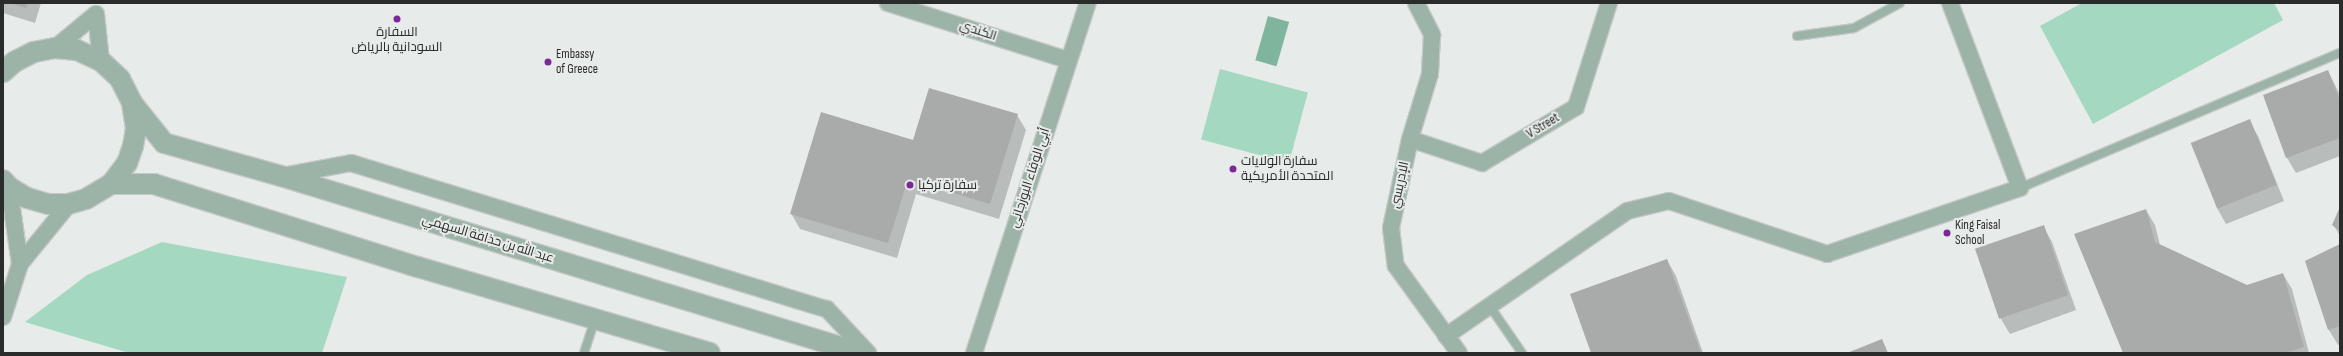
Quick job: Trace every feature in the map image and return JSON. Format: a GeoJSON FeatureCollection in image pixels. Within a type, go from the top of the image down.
{"type":"FeatureCollection","features":[{"type":"Feature","properties":{"kind":"street","name":"الكندي"},"geometry":{"type":"LineString","coordinates":[[888,3],[1068,60]]}},
{"type":"Feature","properties":{"kind":"street","name":"أبي الوفاء البوزجاني"},"geometry":{"type":"LineString","coordinates":[[974,353],[1068,60],[1088,3]]}},
{"type":"Feature","properties":{"kind":"street","name":"الإدريسي"},"geometry":{"type":"LineString","coordinates":[[1416,3],[1432,35],[1430,74],[1410,139],[1391,228],[1396,266],[1459,353]]}},
{"type":"Feature","properties":{"kind":"street","name":"V Street"},"geometry":{"type":"LineString","coordinates":[[1410,139],[1482,163],[1576,107],[1609,3]]}},
{"type":"Feature","properties":{"kind":"street"},"geometry":{"type":"LineString","coordinates":[[1446,336],[1626,211],[1669,201],[1828,254],[2020,188],[1950,3]]}},
{"type":"Feature","properties":{"kind":"street"},"geometry":{"type":"LineString","coordinates":[[55,48],[98,8]]}},
{"type":"Feature","properties":{"kind":"street"},"geometry":{"type":"LineString","coordinates":[[98,8],[101,61]]}},
{"type":"Feature","properties":{"kind":"street"},"geometry":{"type":"LineString","coordinates":[[6,184],[27,198],[48,204],[69,204],[86,199],[111,184],[127,163],[133,146],[136,129],[132,102],[120,79],[101,61],[77,50],[55,48],[34,52],[7,67]]}},
{"type":"Feature","properties":{"kind":"street","name":"عبد الله بن حذافة السهمي"},"geometry":{"type":"LineString","coordinates":[[132,102],[164,143],[281,176],[860,353]]}},
{"type":"Feature","properties":{"kind":"street"},"geometry":{"type":"LineString","coordinates":[[281,176],[351,163],[827,309],[868,353]]}},
{"type":"Feature","properties":{"kind":"street"},"geometry":{"type":"LineString","coordinates":[[6,184],[20,264]]}},
{"type":"Feature","properties":{"kind":"street"},"geometry":{"type":"LineString","coordinates":[[111,184],[154,184],[418,267],[710,353]]}},
{"type":"Feature","properties":{"kind":"street"},"geometry":{"type":"LineString","coordinates":[[3,317],[20,264],[69,204]]}},
{"type":"Feature","properties":{"kind":"lane"},"geometry":{"type":"LineString","coordinates":[[1796,36],[1854,28],[1900,3]]}},
{"type":"Feature","properties":{"kind":"lane"},"geometry":{"type":"LineString","coordinates":[[2020,188],[2340,54]]}},
{"type":"Feature","properties":{"kind":"lane"},"geometry":{"type":"LineString","coordinates":[[1489,305],[1522,353]]}},
{"type":"Feature","properties":{"kind":"lane"},"geometry":{"type":"LineString","coordinates":[[584,353],[595,319]]}},
{"type":"Feature","properties":{"kind":"shaded area"},"geometry":{"type":"Polygon","coordinates":[[[2082,3],[2274,3],[2283,20],[2093,124],[2040,26],[2082,3]]]}},
{"type":"Feature","properties":{"kind":"shaded area"},"geometry":{"type":"Polygon","coordinates":[[[1268,16],[1289,22],[1276,66],[1255,60],[1268,16]]]}},
{"type":"Feature","properties":{"kind":"shaded area"},"geometry":{"type":"Polygon","coordinates":[[[1220,69],[1308,93],[1289,163],[1201,140],[1220,69]]]}},
{"type":"Feature","properties":{"kind":"shaded area"},"geometry":{"type":"Polygon","coordinates":[[[162,242],[347,277],[322,353],[129,353],[25,322],[87,275],[162,242]]]}},
{"type":"Feature","properties":{"kind":"building"},"geometry":{"type":"Polygon","coordinates":[[[10,3],[28,3],[26,8],[10,3]]]}},
{"type":"Feature","properties":{"kind":"building"},"geometry":{"type":"Polygon","coordinates":[[[2328,70],[2340,101],[2340,138],[2286,158],[2263,95],[2328,70]]]}},
{"type":"Feature","properties":{"kind":"building"},"geometry":{"type":"Polygon","coordinates":[[[929,88],[1018,114],[990,204],[908,179],[888,243],[790,214],[821,112],[913,140],[929,88]]]}},
{"type":"Feature","properties":{"kind":"building"},"geometry":{"type":"Polygon","coordinates":[[[2250,119],[2277,185],[2217,209],[2191,143],[2250,119]]]}},
{"type":"Feature","properties":{"kind":"building"},"geometry":{"type":"Polygon","coordinates":[[[2340,207],[2340,231],[2332,225],[2340,207]]]}},
{"type":"Feature","properties":{"kind":"building"},"geometry":{"type":"Polygon","coordinates":[[[2146,209],[2155,242],[2247,285],[2283,273],[2304,347],[2285,353],[2123,353],[2074,234],[2146,209]]]}},
{"type":"Feature","properties":{"kind":"building"},"geometry":{"type":"Polygon","coordinates":[[[2044,225],[2068,295],[1999,319],[1975,249],[2044,225]]]}},
{"type":"Feature","properties":{"kind":"building"},"geometry":{"type":"Polygon","coordinates":[[[2340,244],[2340,326],[2328,330],[2305,261],[2340,244]]]}},
{"type":"Feature","properties":{"kind":"building"},"geometry":{"type":"Polygon","coordinates":[[[1667,259],[1701,353],[1591,353],[1570,294],[1667,259]]]}},
{"type":"Feature","properties":{"kind":"building"},"geometry":{"type":"Polygon","coordinates":[[[1882,339],[1888,353],[1847,353],[1882,339]]]}},
{"type":"Feature","properties":{"kind":"place","name":"السفارة السودانية بالرياض"},"geometry":{"type":"Point","coordinates":[397,19]}},
{"type":"Feature","properties":{"kind":"place","name":"Embassy of Greece"},"geometry":{"type":"Point","coordinates":[548,62]}},
{"type":"Feature","properties":{"kind":"place","name":"سفارة الولايات المتحدة الأمريكية"},"geometry":{"type":"Point","coordinates":[1233,169]}},
{"type":"Feature","properties":{"kind":"place","name":"سفارة تركيا"},"geometry":{"type":"Point","coordinates":[910,185]}},
{"type":"Feature","properties":{"kind":"place","name":"King Faisal School"},"geometry":{"type":"Point","coordinates":[1947,233]}}]}
